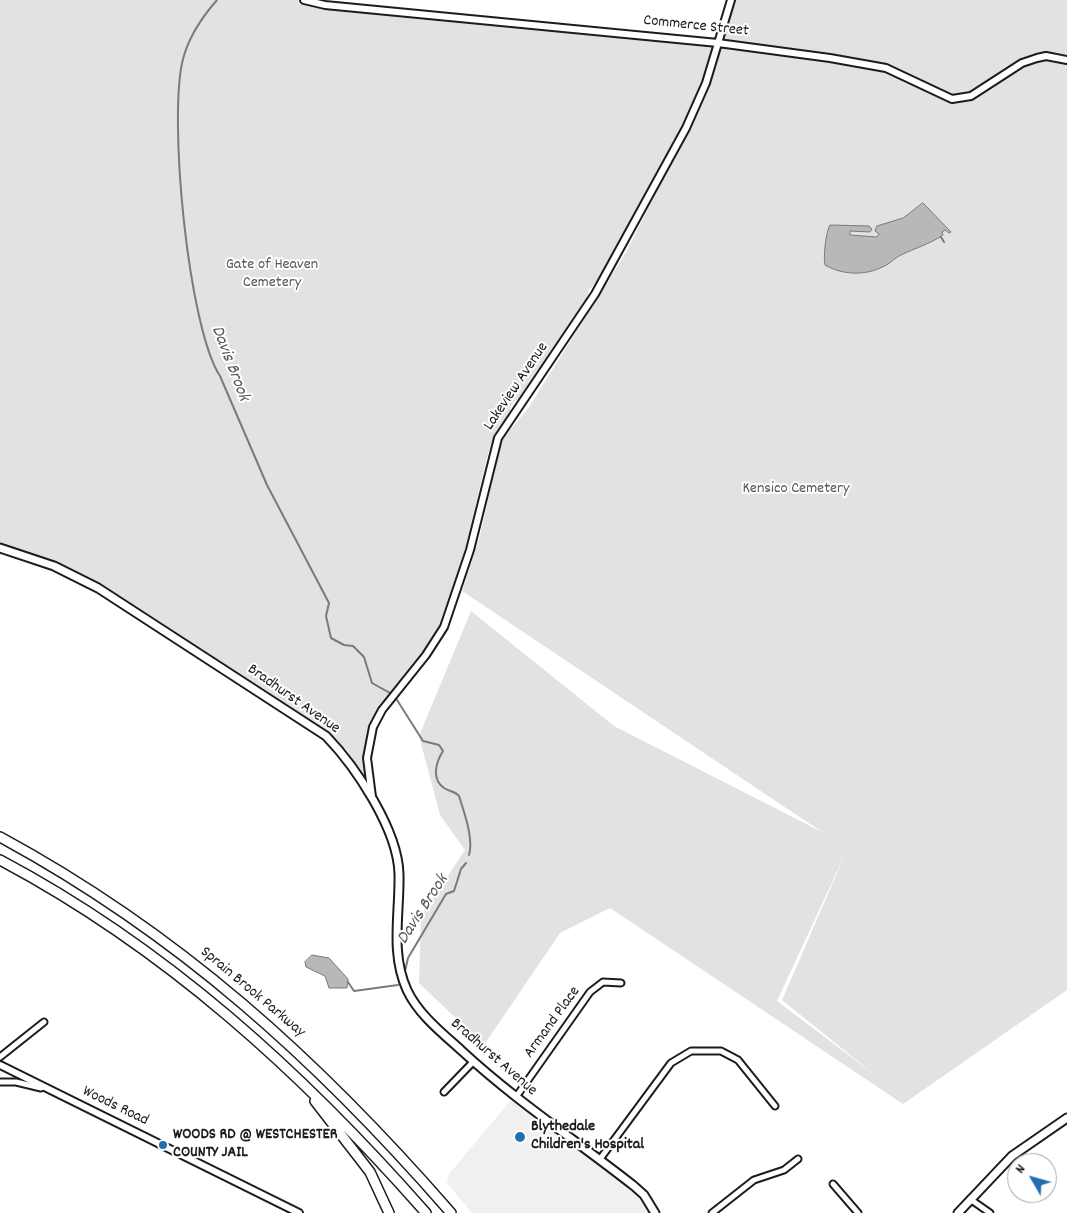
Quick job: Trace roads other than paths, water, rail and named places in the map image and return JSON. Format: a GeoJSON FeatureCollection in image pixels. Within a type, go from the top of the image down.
{"type":"FeatureCollection","features":[{"type":"Feature","properties":{"kind":"highway","name":"Sprain Brook Parkway"},"geometry":{"type":"LineString","coordinates":[[0,837],[115,905],[224,986],[324,1077],[449,1211]]}},
{"type":"Feature","properties":{"kind":"highway","name":"Sprain Brook Parkway"},"geometry":{"type":"LineString","coordinates":[[0,860],[74,902],[145,950],[216,1005],[290,1070],[358,1139],[426,1213]]}},
{"type":"Feature","properties":{"kind":"highway"},"geometry":{"type":"LineString","coordinates":[[290,1070],[365,1164],[380,1190],[389,1213]]}},
{"type":"Feature","properties":{"kind":"main road","name":"Bradhurst Avenue"},"geometry":{"type":"LineString","coordinates":[[0,548],[54,566],[98,588],[308,722],[340,750],[372,798],[393,841],[398,859],[397,954],[407,990],[426,1017],[473,1062],[644,1195],[655,1213]]}},
{"type":"Feature","properties":{"kind":"main road"},"geometry":{"type":"LineString","coordinates":[[958,1213],[1012,1156],[1067,1118]]}},
{"type":"Feature","properties":{"kind":"street","name":"Commerce Street"},"geometry":{"type":"LineString","coordinates":[[304,0],[325,5],[718,42],[886,68],[952,99],[970,96],[1013,68],[1037,58],[1046,56],[1067,60]]}},
{"type":"Feature","properties":{"kind":"street","name":"Lakeview Avenue"},"geometry":{"type":"LineString","coordinates":[[372,798],[367,758],[373,727],[382,710],[426,655],[444,627],[470,550],[498,438],[605,278],[694,113],[730,0]]}},
{"type":"Feature","properties":{"kind":"street","name":"Armand Place"},"geometry":{"type":"LineString","coordinates":[[516,1097],[590,992],[603,982],[621,983]]}},
{"type":"Feature","properties":{"kind":"street"},"geometry":{"type":"LineString","coordinates":[[0,1057],[44,1022]]}},
{"type":"Feature","properties":{"kind":"street"},"geometry":{"type":"LineString","coordinates":[[600,1159],[671,1063],[691,1051],[721,1051],[738,1060],[775,1106]]}},
{"type":"Feature","properties":{"kind":"street"},"geometry":{"type":"LineString","coordinates":[[444,1092],[473,1062]]}},
{"type":"Feature","properties":{"kind":"street","name":"Woods Road"},"geometry":{"type":"LineString","coordinates":[[0,1065],[299,1213]]}},
{"type":"Feature","properties":{"kind":"street"},"geometry":{"type":"LineString","coordinates":[[0,1082],[23,1083],[54,1092]]}},
{"type":"Feature","properties":{"kind":"street"},"geometry":{"type":"LineString","coordinates":[[712,1213],[754,1180],[784,1170],[798,1160]]}},
{"type":"Feature","properties":{"kind":"street"},"geometry":{"type":"LineString","coordinates":[[833,1184],[858,1213]]}},
{"type":"Feature","properties":{"kind":"street"},"geometry":{"type":"LineString","coordinates":[[970,1199],[990,1213]]}},
{"type":"Feature","properties":{"kind":"waterway","name":"Davis Brook"},"geometry":{"type":"LineString","coordinates":[[217,0],[192,35],[183,59],[179,87],[178,126],[184,221],[190,269],[199,314],[209,351],[267,485],[329,603],[326,616],[331,638],[344,645],[353,646],[364,657],[372,683],[390,693]]}},
{"type":"Feature","properties":{"kind":"waterway"},"geometry":{"type":"LineString","coordinates":[[941,237],[944,242]]}},
{"type":"Feature","properties":{"kind":"waterway","name":"Davis Brook"},"geometry":{"type":"LineString","coordinates":[[397,700],[423,741],[439,745],[443,751],[438,760],[437,780],[444,788],[459,796],[469,834],[469,855]]}},
{"type":"Feature","properties":{"kind":"waterway","name":"Davis Brook"},"geometry":{"type":"LineString","coordinates":[[405,971],[408,958],[446,894],[454,891],[461,869],[466,863]]}},
{"type":"Feature","properties":{"kind":"waterway","name":"Davis Brook"},"geometry":{"type":"LineString","coordinates":[[348,982],[354,991],[398,985]]}},
{"type":"Feature","properties":{"kind":"place","name":"Blythedale Children's Hospital"},"geometry":{"type":"Point","coordinates":[520,1137]}},
{"type":"Feature","properties":{"kind":"place","name":"WOODS RD @ WESTCHESTER COUNTY JAIL"},"geometry":{"type":"Point","coordinates":[163,1145]}},
{"type":"Feature","properties":{"kind":"park label","name":"Gate of Heaven Cemetery"},"geometry":{"type":"Point","coordinates":[272,275]}},
{"type":"Feature","properties":{"kind":"park label","name":"Kensico Cemetery"},"geometry":{"type":"Point","coordinates":[796,490]}}]}
